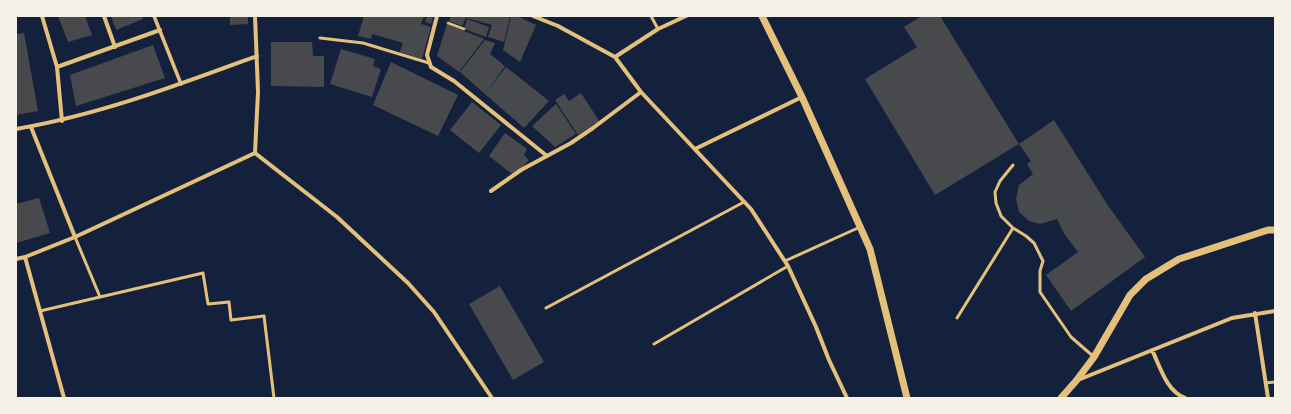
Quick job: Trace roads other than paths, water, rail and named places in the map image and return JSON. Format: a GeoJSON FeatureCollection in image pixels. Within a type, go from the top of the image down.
{"type":"FeatureCollection","features":[{"type":"Feature","properties":{"kind":"street"},"geometry":{"type":"LineString","coordinates":[[42,16],[57,67],[62,121]]}},
{"type":"Feature","properties":{"kind":"street"},"geometry":{"type":"LineString","coordinates":[[104,16],[115,47]]}},
{"type":"Feature","properties":{"kind":"street"},"geometry":{"type":"LineString","coordinates":[[154,16],[181,84]]}},
{"type":"Feature","properties":{"kind":"street"},"geometry":{"type":"LineString","coordinates":[[255,16],[258,92],[255,153]]}},
{"type":"Feature","properties":{"kind":"street"},"geometry":{"type":"LineString","coordinates":[[437,16],[427,55],[431,67],[454,81],[547,156]]}},
{"type":"Feature","properties":{"kind":"street"},"geometry":{"type":"LineString","coordinates":[[533,16],[558,26],[615,58],[641,92],[751,209],[788,266],[816,327],[828,360],[847,398]]}},
{"type":"Feature","properties":{"kind":"street"},"geometry":{"type":"LineString","coordinates":[[615,58],[658,29],[686,16]]}},
{"type":"Feature","properties":{"kind":"street"},"geometry":{"type":"LineString","coordinates":[[762,16],[802,97],[870,249],[907,398]]}},
{"type":"Feature","properties":{"kind":"street"},"geometry":{"type":"LineString","coordinates":[[57,67],[160,30]]}},
{"type":"Feature","properties":{"kind":"street"},"geometry":{"type":"LineString","coordinates":[[16,129],[62,121],[181,84],[257,56]]}},
{"type":"Feature","properties":{"kind":"street"},"geometry":{"type":"LineString","coordinates":[[491,191],[521,170],[571,143],[641,92]]}},
{"type":"Feature","properties":{"kind":"street"},"geometry":{"type":"LineString","coordinates":[[695,149],[802,97]]}},
{"type":"Feature","properties":{"kind":"street"},"geometry":{"type":"LineString","coordinates":[[31,126],[75,237]]}},
{"type":"Feature","properties":{"kind":"street"},"geometry":{"type":"LineString","coordinates":[[16,259],[25,257],[75,237],[255,153]]}},
{"type":"Feature","properties":{"kind":"street"},"geometry":{"type":"LineString","coordinates":[[255,153],[337,217],[408,283],[434,312],[492,398]]}},
{"type":"Feature","properties":{"kind":"street"},"geometry":{"type":"LineString","coordinates":[[1061,398],[1094,357],[1130,295],[1146,279],[1179,259],[1268,230],[1275,230]]}},
{"type":"Feature","properties":{"kind":"street"},"geometry":{"type":"LineString","coordinates":[[25,257],[64,398]]}},
{"type":"Feature","properties":{"kind":"street"},"geometry":{"type":"LineString","coordinates":[[1076,381],[1232,318],[1275,311]]}},
{"type":"Feature","properties":{"kind":"street"},"geometry":{"type":"LineString","coordinates":[[1255,314],[1268,398]]}},
{"type":"Feature","properties":{"kind":"street"},"geometry":{"type":"LineString","coordinates":[[1152,350],[1167,382],[1175,392],[1185,398]]}},
{"type":"Feature","properties":{"kind":"lane"},"geometry":{"type":"LineString","coordinates":[[651,16],[658,29]]}},
{"type":"Feature","properties":{"kind":"lane"},"geometry":{"type":"LineString","coordinates":[[320,38],[363,43],[429,63]]}},
{"type":"Feature","properties":{"kind":"lane"},"geometry":{"type":"LineString","coordinates":[[1013,165],[1000,181],[995,192],[996,203],[1001,216],[1030,240],[1039,251],[1043,261],[1040,292],[1070,337],[1094,357]]}},
{"type":"Feature","properties":{"kind":"lane"},"geometry":{"type":"LineString","coordinates":[[546,308],[744,202]]}},
{"type":"Feature","properties":{"kind":"lane"},"geometry":{"type":"LineString","coordinates":[[785,261],[860,226]]}},
{"type":"Feature","properties":{"kind":"lane"},"geometry":{"type":"LineString","coordinates":[[957,318],[1014,228]]}},
{"type":"Feature","properties":{"kind":"lane"},"geometry":{"type":"LineString","coordinates":[[75,237],[100,297]]}},
{"type":"Feature","properties":{"kind":"lane"},"geometry":{"type":"LineString","coordinates":[[654,344],[788,266]]}},
{"type":"Feature","properties":{"kind":"lane"},"geometry":{"type":"LineString","coordinates":[[40,311],[203,273],[208,304],[229,302],[231,320],[264,316],[274,398]]}},
{"type":"Feature","properties":{"kind":"lane"},"geometry":{"type":"LineString","coordinates":[[1266,383],[1275,382]]}}]}
